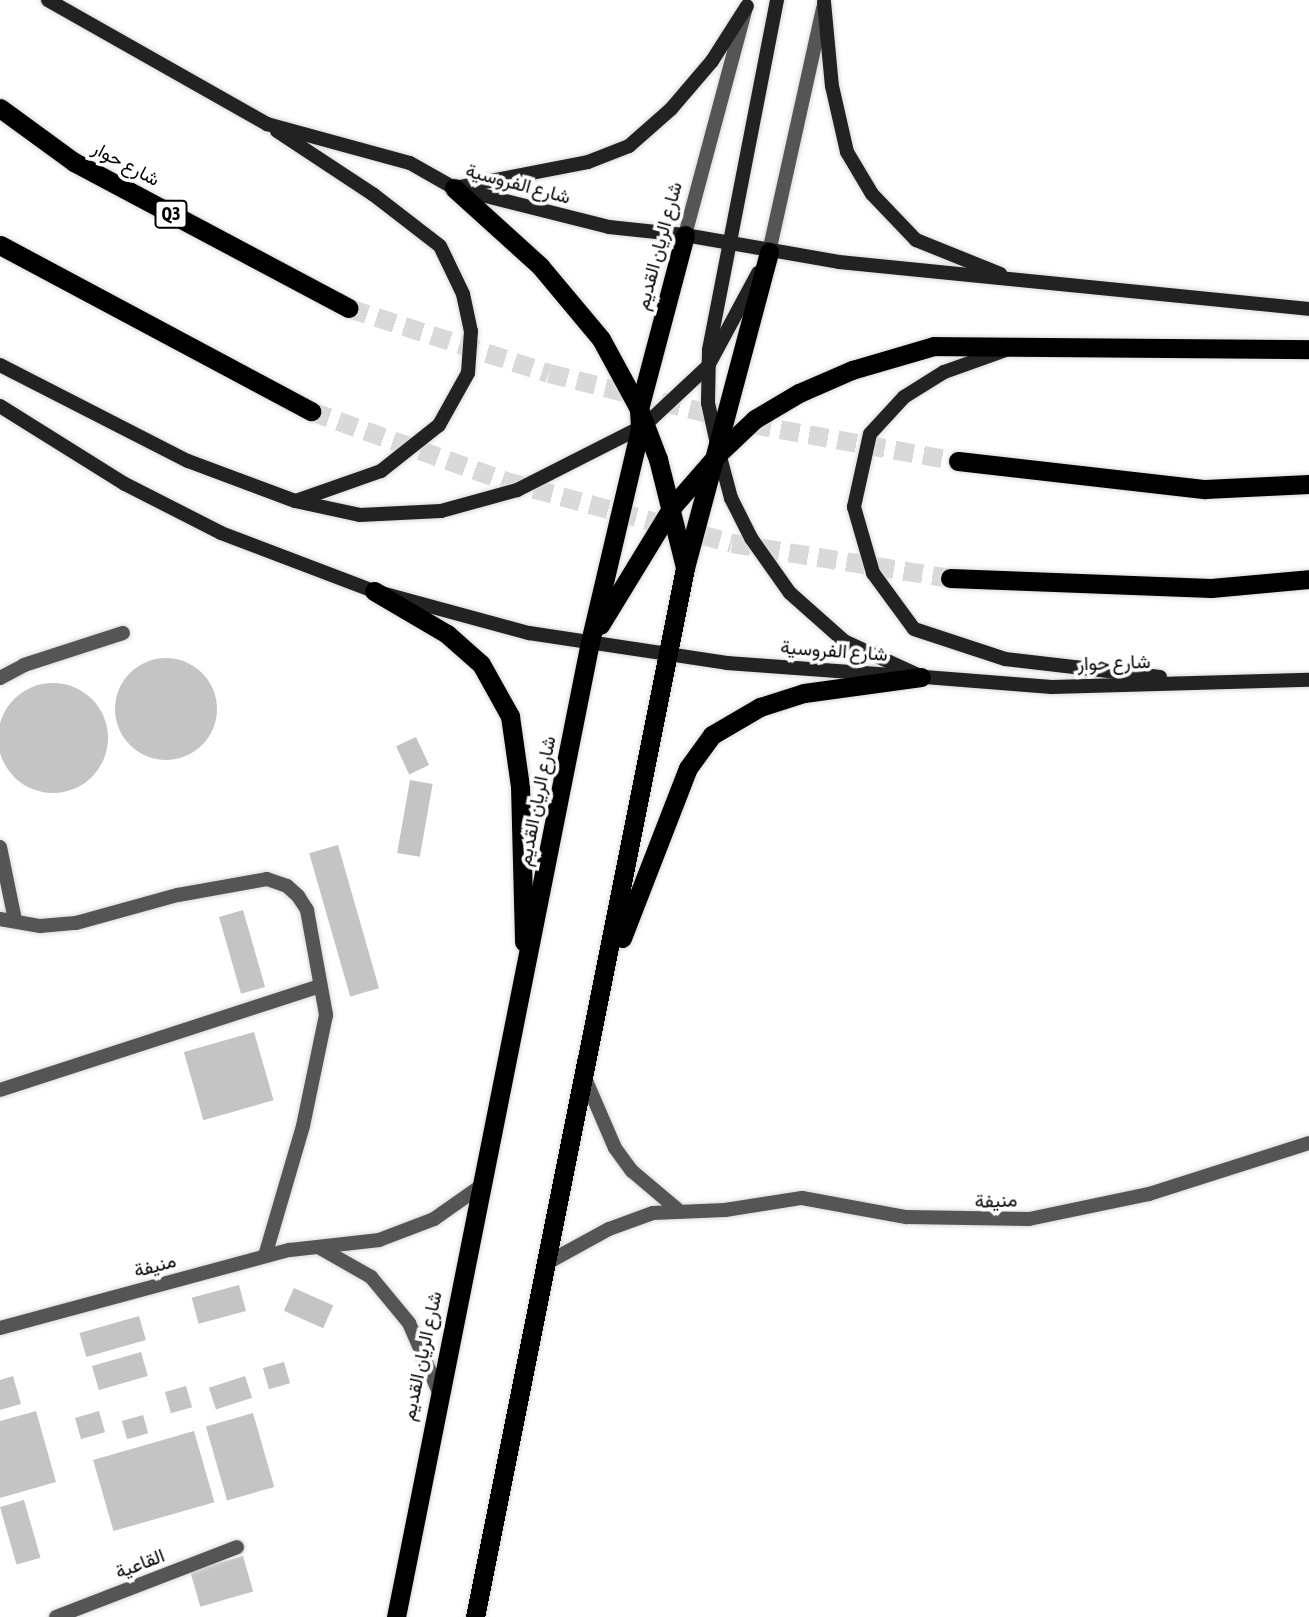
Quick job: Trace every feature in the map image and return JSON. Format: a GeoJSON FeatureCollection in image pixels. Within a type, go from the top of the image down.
{"type":"FeatureCollection","features":[{"type":"Feature","properties":{"kind":"highway","name":"شارع حوار"},"geometry":{"type":"LineString","coordinates":[[0,108],[74,162],[349,308]]}},
{"type":"Feature","properties":{"kind":"highway"},"geometry":{"type":"LineString","coordinates":[[454,188],[540,266],[601,339],[641,421],[672,508],[685,568]]}},
{"type":"Feature","properties":{"kind":"highway","name":"شارع الريان القديم"},"geometry":{"type":"LineString","coordinates":[[396,1617],[438,1390],[525,978],[590,642],[685,235]]}},
{"type":"Feature","properties":{"kind":"highway"},"geometry":{"type":"LineString","coordinates":[[0,245],[312,411]]}},
{"type":"Feature","properties":{"kind":"highway"},"geometry":{"type":"LineString","coordinates":[[475,1617],[583,1073],[670,655],[685,568],[719,453],[769,252]]}},
{"type":"Feature","properties":{"kind":"highway"},"geometry":{"type":"LineString","coordinates":[[590,642],[672,508],[719,453],[755,419],[799,393],[852,370],[934,346],[1309,349]]}},
{"type":"Feature","properties":{"kind":"highway"},"geometry":{"type":"LineString","coordinates":[[958,461],[1205,489],[1309,484]]}},
{"type":"Feature","properties":{"kind":"highway"},"geometry":{"type":"LineString","coordinates":[[950,578],[1211,588],[1309,579]]}},
{"type":"Feature","properties":{"kind":"highway"},"geometry":{"type":"LineString","coordinates":[[374,591],[447,634],[481,664],[510,716],[519,774],[525,978]]}},
{"type":"Feature","properties":{"kind":"highway"},"geometry":{"type":"LineString","coordinates":[[602,991],[688,768],[712,735],[760,707],[804,693],[921,677]]}},
{"type":"Feature","properties":{"kind":"main road","name":"شارع الفروسية"},"geometry":{"type":"LineString","coordinates":[[48,0],[267,124],[410,163],[454,188],[609,227],[685,235],[769,252],[1018,281]]}},
{"type":"Feature","properties":{"kind":"main road"},"geometry":{"type":"LineString","coordinates":[[777,0],[708,366],[708,403],[731,498],[751,538],[790,593],[844,641],[921,677]]}},
{"type":"Feature","properties":{"kind":"main road"},"geometry":{"type":"LineString","coordinates":[[824,1],[832,86],[847,152],[872,194],[916,240],[1018,281],[1309,309]]}},
{"type":"Feature","properties":{"kind":"main road"},"geometry":{"type":"LineString","coordinates":[[454,188],[587,162],[629,146],[671,109],[712,61],[747,3]]}},
{"type":"Feature","properties":{"kind":"main road"},"geometry":{"type":"LineString","coordinates":[[267,124],[384,201],[440,246],[463,294],[471,331],[468,373],[439,425],[380,471],[295,501]]}},
{"type":"Feature","properties":{"kind":"main road"},"geometry":{"type":"LineString","coordinates":[[0,365],[188,461],[295,501],[359,515],[440,511],[517,490],[641,421],[708,366],[769,252]]}},
{"type":"Feature","properties":{"kind":"main road"},"geometry":{"type":"LineString","coordinates":[[1020,345],[944,373],[904,397],[870,434],[854,507],[873,573],[914,629],[1005,659],[1216,683]]}},
{"type":"Feature","properties":{"kind":"main road","name":"شارع الفروسية"},"geometry":{"type":"LineString","coordinates":[[0,406],[125,484],[221,533],[374,591],[528,633],[670,655],[921,677]]}},
{"type":"Feature","properties":{"kind":"main road","name":"شارع حوار"},"geometry":{"type":"LineString","coordinates":[[921,677],[1052,687],[1309,680]]}},
{"type":"Feature","properties":{"kind":"street"},"geometry":{"type":"LineString","coordinates":[[769,252],[824,1]]}},
{"type":"Feature","properties":{"kind":"street","name":"شارع الريان القديم"},"geometry":{"type":"LineString","coordinates":[[685,235],[747,3]]}},
{"type":"Feature","properties":{"kind":"street"},"geometry":{"type":"LineString","coordinates":[[0,678],[24,665],[123,633]]}},
{"type":"Feature","properties":{"kind":"street"},"geometry":{"type":"LineString","coordinates":[[0,848],[15,920]]}},
{"type":"Feature","properties":{"kind":"street"},"geometry":{"type":"LineString","coordinates":[[0,919],[40,926],[76,923],[178,895],[267,879],[287,886],[307,910],[326,1015],[303,1126],[265,1256]]}},
{"type":"Feature","properties":{"kind":"street"},"geometry":{"type":"LineString","coordinates":[[0,1090],[320,986]]}},
{"type":"Feature","properties":{"kind":"street"},"geometry":{"type":"LineString","coordinates":[[583,1073],[615,1148],[632,1171],[677,1209]]}},
{"type":"Feature","properties":{"kind":"street","name":"منيفة"},"geometry":{"type":"LineString","coordinates":[[545,1264],[620,1224],[677,1209],[725,1210],[802,1198],[906,1217],[1028,1219],[1149,1194],[1309,1143]]}},
{"type":"Feature","properties":{"kind":"street","name":"منيفة"},"geometry":{"type":"LineString","coordinates":[[0,1328],[265,1256],[379,1240],[434,1219],[481,1186]]}},
{"type":"Feature","properties":{"kind":"street"},"geometry":{"type":"LineString","coordinates":[[320,1248],[371,1277],[409,1323],[438,1390]]}},
{"type":"Feature","properties":{"kind":"street","name":"القاعية"},"geometry":{"type":"LineString","coordinates":[[57,1617],[237,1546]]}},
{"type":"Feature","properties":{"kind":"building"},"geometry":{"type":"Polygon","coordinates":[[[166,658],[185,662],[202,673],[213,690],[217,709],[213,728],[202,745],[185,756],[166,760],[147,756],[130,745],[119,728],[115,709],[119,690],[130,673],[147,662],[166,658]]]}},
{"type":"Feature","properties":{"kind":"building"},"geometry":{"type":"Polygon","coordinates":[[[53,683],[74,687],[92,699],[104,717],[108,738],[104,759],[92,777],[74,789],[53,793],[32,789],[14,777],[2,759],[-2,738],[2,717],[14,699],[32,687],[53,683]]]}},
{"type":"Feature","properties":{"kind":"building"},"geometry":{"type":"Polygon","coordinates":[[[416,737],[429,765],[409,774],[396,746],[416,737]]]}},
{"type":"Feature","properties":{"kind":"building"},"geometry":{"type":"Polygon","coordinates":[[[410,780],[433,784],[420,857],[397,853],[410,780]]]}},
{"type":"Feature","properties":{"kind":"building"},"geometry":{"type":"Polygon","coordinates":[[[338,845],[379,988],[350,996],[309,853],[338,845]]]}},
{"type":"Feature","properties":{"kind":"building"},"geometry":{"type":"Polygon","coordinates":[[[243,910],[265,987],[241,994],[219,917],[243,910]]]}},
{"type":"Feature","properties":{"kind":"building"},"geometry":{"type":"Polygon","coordinates":[[[254,1032],[274,1100],[203,1120],[184,1052],[254,1032]]]}},
{"type":"Feature","properties":{"kind":"building"},"geometry":{"type":"Polygon","coordinates":[[[239,1285],[246,1311],[199,1324],[192,1298],[239,1285]]]}},
{"type":"Feature","properties":{"kind":"building"},"geometry":{"type":"Polygon","coordinates":[[[294,1288],[333,1305],[323,1328],[284,1311],[294,1288]]]}},
{"type":"Feature","properties":{"kind":"building"},"geometry":{"type":"Polygon","coordinates":[[[139,1316],[146,1340],[86,1357],[79,1333],[139,1316]]]}},
{"type":"Feature","properties":{"kind":"building"},"geometry":{"type":"Polygon","coordinates":[[[141,1352],[148,1376],[99,1390],[92,1366],[141,1352]]]}},
{"type":"Feature","properties":{"kind":"building"},"geometry":{"type":"Polygon","coordinates":[[[284,1362],[290,1383],[269,1389],[263,1368],[284,1362]]]}},
{"type":"Feature","properties":{"kind":"building"},"geometry":{"type":"Polygon","coordinates":[[[13,1376],[21,1404],[0,1410],[0,1380],[13,1376]]]}},
{"type":"Feature","properties":{"kind":"building"},"geometry":{"type":"Polygon","coordinates":[[[245,1376],[252,1398],[216,1410],[209,1388],[245,1376]]]}},
{"type":"Feature","properties":{"kind":"building"},"geometry":{"type":"Polygon","coordinates":[[[186,1386],[192,1407],[171,1413],[165,1392],[186,1386]]]}},
{"type":"Feature","properties":{"kind":"building"},"geometry":{"type":"Polygon","coordinates":[[[36,1411],[56,1482],[0,1498],[0,1421],[36,1411]]]}},
{"type":"Feature","properties":{"kind":"building"},"geometry":{"type":"Polygon","coordinates":[[[99,1411],[105,1432],[81,1439],[75,1418],[99,1411]]]}},
{"type":"Feature","properties":{"kind":"building"},"geometry":{"type":"Polygon","coordinates":[[[253,1413],[274,1487],[227,1501],[206,1427],[253,1413]]]}},
{"type":"Feature","properties":{"kind":"building"},"geometry":{"type":"Polygon","coordinates":[[[143,1415],[148,1433],[127,1439],[122,1421],[143,1415]]]}},
{"type":"Feature","properties":{"kind":"building"},"geometry":{"type":"Polygon","coordinates":[[[194,1431],[214,1502],[113,1531],[93,1460],[194,1431]]]}},
{"type":"Feature","properties":{"kind":"building"},"geometry":{"type":"Polygon","coordinates":[[[24,1500],[41,1558],[17,1565],[0,1507],[24,1500]]]}},
{"type":"Feature","properties":{"kind":"building"},"geometry":{"type":"Polygon","coordinates":[[[243,1556],[253,1592],[200,1607],[190,1571],[243,1556]]]}},
{"type":"Feature","properties":{"kind":"tunnel"},"geometry":{"type":"LineString","coordinates":[[349,308],[549,373],[752,424],[958,461]]}},
{"type":"Feature","properties":{"kind":"tunnel"},"geometry":{"type":"LineString","coordinates":[[311,411],[506,481],[732,543],[950,578]]}}]}
